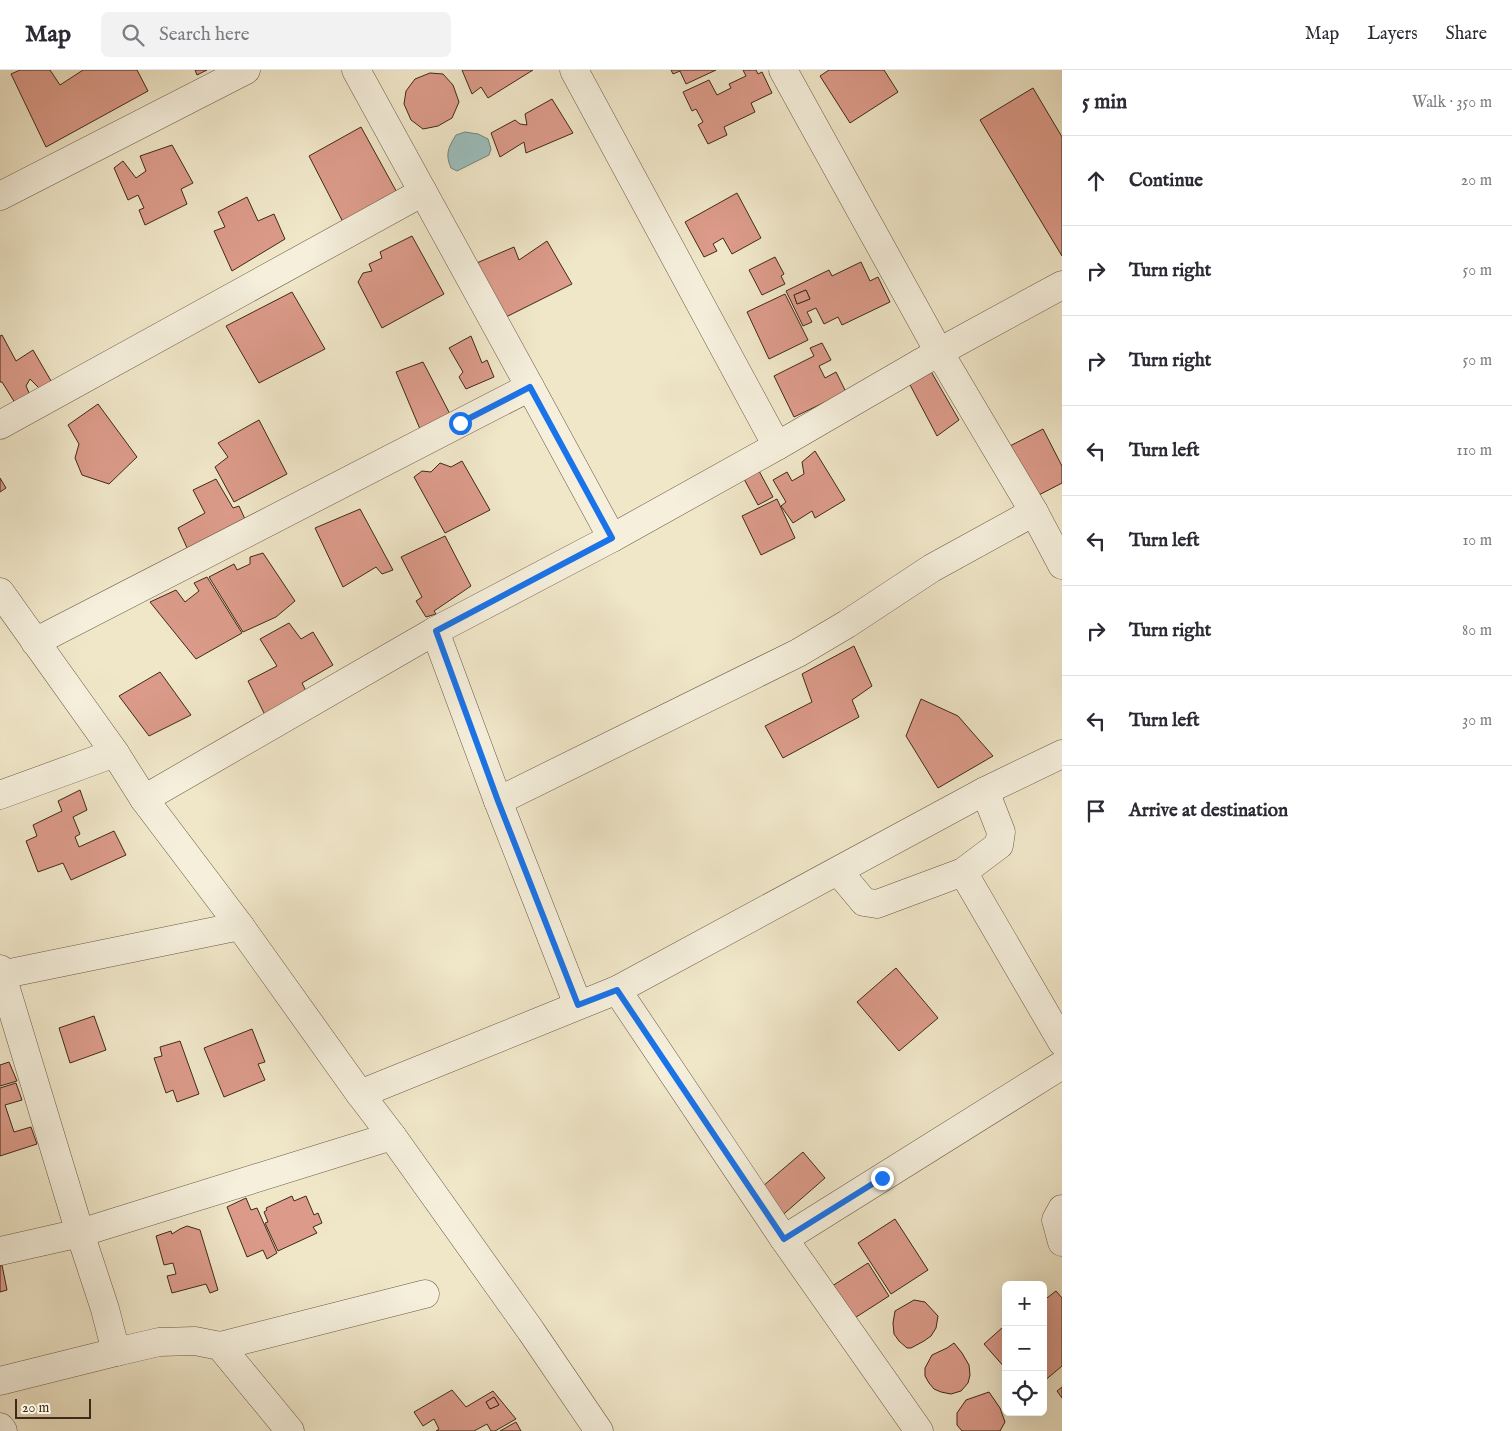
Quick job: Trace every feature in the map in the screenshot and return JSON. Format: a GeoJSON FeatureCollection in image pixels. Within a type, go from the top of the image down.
{"type":"FeatureCollection","features":[{"type":"Feature","properties":{"kind":"street"},"geometry":{"type":"LineString","coordinates":[[0,196],[246,70]]}},
{"type":"Feature","properties":{"kind":"street"},"geometry":{"type":"LineString","coordinates":[[356,70],[612,538]]}},
{"type":"Feature","properties":{"kind":"street"},"geometry":{"type":"LineString","coordinates":[[574,70],[778,446]]}},
{"type":"Feature","properties":{"kind":"street"},"geometry":{"type":"LineString","coordinates":[[783,70],[939,352],[1034,512],[1062,565]]}},
{"type":"Feature","properties":{"kind":"street"},"geometry":{"type":"LineString","coordinates":[[0,425],[423,192]]}},
{"type":"Feature","properties":{"kind":"street"},"geometry":{"type":"LineString","coordinates":[[144,799],[436,631],[612,538],[778,446],[939,352],[1062,285]]}},
{"type":"Feature","properties":{"kind":"street"},"geometry":{"type":"LineString","coordinates":[[35,642],[530,387]]}},
{"type":"Feature","properties":{"kind":"street"},"geometry":{"type":"LineString","coordinates":[[498,801],[634,732],[798,653],[847,624],[932,568],[1034,512]]}},
{"type":"Feature","properties":{"kind":"street"},"geometry":{"type":"LineString","coordinates":[[0,592],[115,753],[144,799],[240,926],[392,1136],[531,1331],[599,1431]]}},
{"type":"Feature","properties":{"kind":"street"},"geometry":{"type":"LineString","coordinates":[[436,631],[498,801],[578,1005]]}},
{"type":"Feature","properties":{"kind":"street"},"geometry":{"type":"LineString","coordinates":[[0,795],[115,753]]}},
{"type":"Feature","properties":{"kind":"street"},"geometry":{"type":"LineString","coordinates":[[360,1094],[617,990],[985,791],[1062,754]]}},
{"type":"Feature","properties":{"kind":"street"},"geometry":{"type":"LineString","coordinates":[[838,872],[864,902],[877,904],[963,872],[999,845],[1001,832],[985,791]]}},
{"type":"Feature","properties":{"kind":"street"},"geometry":{"type":"LineString","coordinates":[[963,872],[1062,1042]]}},
{"type":"Feature","properties":{"kind":"street"},"geometry":{"type":"LineString","coordinates":[[116,1352],[105,1309],[1,972],[240,926]]}},
{"type":"Feature","properties":{"kind":"street"},"geometry":{"type":"LineString","coordinates":[[617,990],[784,1239],[919,1431]]}},
{"type":"Feature","properties":{"kind":"street"},"geometry":{"type":"LineString","coordinates":[[784,1239],[1062,1065]]}},
{"type":"Feature","properties":{"kind":"street"},"geometry":{"type":"LineString","coordinates":[[0,1251],[80,1233],[392,1136]]}},
{"type":"Feature","properties":{"kind":"street"},"geometry":{"type":"LineString","coordinates":[[1062,1209],[1056,1220],[1062,1242]]}},
{"type":"Feature","properties":{"kind":"street"},"geometry":{"type":"LineString","coordinates":[[0,1381],[159,1342],[195,1341],[220,1346],[425,1294]]}},
{"type":"Feature","properties":{"kind":"street"},"geometry":{"type":"LineString","coordinates":[[220,1346],[290,1431]]}},
{"type":"Feature","properties":{"kind":"street"},"geometry":{"type":"LineString","coordinates":[[0,1427],[3,1431]]}},
{"type":"Feature","properties":{"kind":"water"},"geometry":{"type":"Polygon","coordinates":[[[465,132],[478,134],[488,139],[491,149],[489,155],[457,171],[451,168],[448,151],[456,135],[465,132]]]}},
{"type":"Feature","properties":{"kind":"building"},"geometry":{"type":"Polygon","coordinates":[[[20,70],[50,70],[60,85],[83,70],[137,70],[148,91],[46,147],[11,74],[20,70]]]}},
{"type":"Feature","properties":{"kind":"building"},"geometry":{"type":"Polygon","coordinates":[[[195,70],[207,70],[197,75],[195,70]]]}},
{"type":"Feature","properties":{"kind":"building"},"geometry":{"type":"Polygon","coordinates":[[[462,70],[533,70],[488,98],[481,87],[472,94],[462,70]]]}},
{"type":"Feature","properties":{"kind":"building"},"geometry":{"type":"Polygon","coordinates":[[[671,70],[716,70],[686,84],[680,71],[673,74],[671,70]]]}},
{"type":"Feature","properties":{"kind":"building"},"geometry":{"type":"Polygon","coordinates":[[[743,70],[756,70],[758,74],[762,72],[772,93],[751,103],[755,112],[724,127],[727,135],[708,144],[698,125],[703,122],[696,109],[692,111],[683,92],[709,80],[717,95],[731,88],[729,84],[746,76],[743,70]]]}},
{"type":"Feature","properties":{"kind":"building"},"geometry":{"type":"Polygon","coordinates":[[[829,70],[884,70],[898,92],[850,123],[820,76],[829,70]]]}},
{"type":"Feature","properties":{"kind":"building"},"geometry":{"type":"Polygon","coordinates":[[[430,73],[443,74],[453,85],[459,102],[452,118],[438,126],[423,129],[411,120],[404,104],[406,91],[415,79],[430,73]]]}},
{"type":"Feature","properties":{"kind":"building"},"geometry":{"type":"Polygon","coordinates":[[[1033,88],[1062,137],[1062,256],[980,120],[1033,88]]]}},
{"type":"Feature","properties":{"kind":"building"},"geometry":{"type":"Polygon","coordinates":[[[552,99],[573,133],[526,153],[524,142],[500,157],[491,133],[515,120],[520,124],[527,125],[525,114],[552,99]]]}},
{"type":"Feature","properties":{"kind":"building"},"geometry":{"type":"Polygon","coordinates":[[[361,127],[400,198],[345,226],[309,156],[361,127]]]}},
{"type":"Feature","properties":{"kind":"building"},"geometry":{"type":"Polygon","coordinates":[[[172,145],[193,183],[181,189],[187,204],[145,225],[139,210],[144,208],[138,195],[128,200],[114,168],[123,161],[136,178],[146,171],[140,156],[172,145]]]}},
{"type":"Feature","properties":{"kind":"building"},"geometry":{"type":"Polygon","coordinates":[[[737,193],[761,238],[732,254],[723,238],[713,244],[717,251],[704,257],[685,222],[737,193]]]}},
{"type":"Feature","properties":{"kind":"building"},"geometry":{"type":"Polygon","coordinates":[[[247,197],[258,221],[274,214],[285,239],[232,271],[214,231],[225,227],[218,212],[247,197]]]}},
{"type":"Feature","properties":{"kind":"building"},"geometry":{"type":"Polygon","coordinates":[[[412,236],[444,294],[382,328],[358,282],[363,273],[372,271],[369,264],[382,258],[380,252],[412,236]]]}},
{"type":"Feature","properties":{"kind":"building"},"geometry":{"type":"Polygon","coordinates":[[[547,241],[572,284],[506,317],[472,265],[514,247],[519,260],[547,241]]]}},
{"type":"Feature","properties":{"kind":"building"},"geometry":{"type":"Polygon","coordinates":[[[775,257],[784,274],[781,276],[785,284],[762,295],[749,270],[775,257]]]}},
{"type":"Feature","properties":{"kind":"building"},"geometry":{"type":"Polygon","coordinates":[[[861,262],[870,281],[878,277],[890,302],[842,325],[838,317],[824,324],[816,308],[807,312],[812,322],[803,326],[786,291],[829,270],[832,276],[861,262]],[[806,290],[794,295],[797,304],[810,299],[806,290]]]}},
{"type":"Feature","properties":{"kind":"building"},"geometry":{"type":"Polygon","coordinates":[[[806,290],[810,299],[797,304],[794,295],[806,290]]]}},
{"type":"Feature","properties":{"kind":"building"},"geometry":{"type":"Polygon","coordinates":[[[292,292],[325,349],[259,383],[226,326],[292,292]]]}},
{"type":"Feature","properties":{"kind":"building"},"geometry":{"type":"Polygon","coordinates":[[[785,294],[808,340],[769,359],[747,312],[785,294]]]}},
{"type":"Feature","properties":{"kind":"building"},"geometry":{"type":"Polygon","coordinates":[[[2,335],[16,361],[33,350],[54,386],[40,389],[30,379],[26,386],[30,395],[17,406],[2,382],[0,382],[0,336],[2,335]]]}},
{"type":"Feature","properties":{"kind":"building"},"geometry":{"type":"Polygon","coordinates":[[[471,336],[482,363],[487,360],[494,377],[466,389],[459,377],[463,372],[449,348],[471,336]]]}},
{"type":"Feature","properties":{"kind":"building"},"geometry":{"type":"Polygon","coordinates":[[[822,343],[831,360],[819,366],[825,378],[836,372],[846,392],[794,417],[774,376],[814,356],[810,348],[822,343]]]}},
{"type":"Feature","properties":{"kind":"building"},"geometry":{"type":"Polygon","coordinates":[[[423,362],[451,416],[420,429],[396,372],[423,362]]]}},
{"type":"Feature","properties":{"kind":"building"},"geometry":{"type":"Polygon","coordinates":[[[929,368],[959,420],[937,436],[909,383],[929,368]]]}},
{"type":"Feature","properties":{"kind":"building"},"geometry":{"type":"Polygon","coordinates":[[[98,404],[137,457],[109,484],[82,475],[75,458],[79,444],[68,425],[98,404]]]}},
{"type":"Feature","properties":{"kind":"building"},"geometry":{"type":"Polygon","coordinates":[[[259,420],[287,474],[234,502],[215,467],[228,457],[218,443],[259,420]]]}},
{"type":"Feature","properties":{"kind":"building"},"geometry":{"type":"Polygon","coordinates":[[[1043,429],[1062,466],[1062,483],[1035,497],[1008,447],[1043,429]]]}},
{"type":"Feature","properties":{"kind":"building"},"geometry":{"type":"Polygon","coordinates":[[[815,451],[845,500],[815,518],[812,511],[793,523],[781,506],[786,502],[773,480],[787,472],[792,481],[804,474],[802,462],[815,451]]]}},
{"type":"Feature","properties":{"kind":"building"},"geometry":{"type":"Polygon","coordinates":[[[462,461],[490,510],[445,533],[414,477],[422,471],[431,472],[440,463],[451,467],[462,461]]]}},
{"type":"Feature","properties":{"kind":"building"},"geometry":{"type":"Polygon","coordinates":[[[759,471],[773,497],[758,505],[744,479],[759,471]]]}},
{"type":"Feature","properties":{"kind":"building"},"geometry":{"type":"Polygon","coordinates":[[[0,478],[6,488],[0,492],[0,478]]]}},
{"type":"Feature","properties":{"kind":"building"},"geometry":{"type":"Polygon","coordinates":[[[216,479],[233,508],[239,506],[250,530],[188,550],[178,528],[205,513],[193,490],[216,479]]]}},
{"type":"Feature","properties":{"kind":"building"},"geometry":{"type":"Polygon","coordinates":[[[777,499],[795,538],[761,555],[742,516],[777,499]]]}},
{"type":"Feature","properties":{"kind":"building"},"geometry":{"type":"Polygon","coordinates":[[[360,509],[393,570],[382,574],[376,567],[343,587],[315,528],[360,509]]]}},
{"type":"Feature","properties":{"kind":"building"},"geometry":{"type":"Polygon","coordinates":[[[445,536],[471,586],[434,611],[436,614],[426,617],[416,601],[422,597],[401,557],[445,536]]]}},
{"type":"Feature","properties":{"kind":"building"},"geometry":{"type":"Polygon","coordinates":[[[263,553],[295,601],[276,617],[243,632],[209,577],[234,564],[237,570],[250,564],[250,557],[263,553]]]}},
{"type":"Feature","properties":{"kind":"building"},"geometry":{"type":"Polygon","coordinates":[[[207,577],[242,633],[196,659],[150,602],[176,590],[185,602],[199,591],[194,583],[207,577]]]}},
{"type":"Feature","properties":{"kind":"building"},"geometry":{"type":"Polygon","coordinates":[[[289,623],[301,639],[313,632],[333,665],[302,683],[307,693],[265,715],[248,681],[277,666],[260,639],[289,623]]]}},
{"type":"Feature","properties":{"kind":"building"},"geometry":{"type":"Polygon","coordinates":[[[854,646],[872,686],[852,700],[859,717],[783,758],[765,726],[812,702],[802,674],[854,646]]]}},
{"type":"Feature","properties":{"kind":"building"},"geometry":{"type":"Polygon","coordinates":[[[160,672],[191,715],[149,736],[119,696],[160,672]]]}},
{"type":"Feature","properties":{"kind":"building"},"geometry":{"type":"Polygon","coordinates":[[[921,699],[958,716],[993,756],[938,788],[906,736],[921,699]]]}},
{"type":"Feature","properties":{"kind":"building"},"geometry":{"type":"Polygon","coordinates":[[[80,790],[87,810],[73,817],[80,834],[75,837],[79,847],[114,831],[126,855],[71,880],[63,863],[38,872],[26,841],[37,836],[33,825],[62,811],[58,801],[80,790]]]}},
{"type":"Feature","properties":{"kind":"building"},"geometry":{"type":"Polygon","coordinates":[[[896,968],[938,1018],[899,1051],[857,1002],[896,968]]]}},
{"type":"Feature","properties":{"kind":"building"},"geometry":{"type":"Polygon","coordinates":[[[94,1016],[106,1050],[70,1063],[59,1028],[94,1016]]]}},
{"type":"Feature","properties":{"kind":"building"},"geometry":{"type":"Polygon","coordinates":[[[252,1029],[265,1062],[258,1064],[265,1080],[224,1097],[204,1048],[252,1029]]]}},
{"type":"Feature","properties":{"kind":"building"},"geometry":{"type":"Polygon","coordinates":[[[180,1041],[199,1094],[177,1102],[173,1090],[166,1093],[154,1058],[162,1056],[160,1047],[180,1041]]]}},
{"type":"Feature","properties":{"kind":"building"},"geometry":{"type":"Polygon","coordinates":[[[9,1062],[17,1081],[0,1086],[0,1065],[9,1062]]]}},
{"type":"Feature","properties":{"kind":"building"},"geometry":{"type":"Polygon","coordinates":[[[16,1083],[22,1100],[5,1105],[14,1132],[31,1127],[37,1144],[0,1156],[0,1088],[16,1083]]]}},
{"type":"Feature","properties":{"kind":"building"},"geometry":{"type":"Polygon","coordinates":[[[803,1152],[825,1178],[778,1219],[756,1192],[803,1152]]]}},
{"type":"Feature","properties":{"kind":"building"},"geometry":{"type":"Polygon","coordinates":[[[292,1196],[294,1201],[306,1196],[314,1215],[318,1213],[322,1223],[313,1227],[317,1233],[278,1251],[265,1223],[268,1222],[264,1212],[267,1210],[266,1208],[292,1196]]]}},
{"type":"Feature","properties":{"kind":"building"},"geometry":{"type":"Polygon","coordinates":[[[246,1198],[251,1210],[257,1208],[277,1253],[267,1259],[263,1250],[247,1257],[227,1207],[246,1198]]]}},
{"type":"Feature","properties":{"kind":"building"},"geometry":{"type":"Polygon","coordinates":[[[895,1219],[928,1270],[891,1294],[858,1243],[895,1219]]]}},
{"type":"Feature","properties":{"kind":"building"},"geometry":{"type":"Polygon","coordinates":[[[187,1226],[200,1230],[218,1290],[210,1293],[206,1284],[172,1293],[167,1276],[176,1274],[173,1263],[164,1265],[156,1236],[171,1231],[172,1234],[187,1226]]]}},
{"type":"Feature","properties":{"kind":"building"},"geometry":{"type":"Polygon","coordinates":[[[868,1263],[889,1296],[850,1321],[829,1288],[868,1263]]]}},
{"type":"Feature","properties":{"kind":"building"},"geometry":{"type":"Polygon","coordinates":[[[2,1265],[7,1290],[0,1292],[0,1266],[2,1265]]]}},
{"type":"Feature","properties":{"kind":"building"},"geometry":{"type":"Polygon","coordinates":[[[1056,1291],[1062,1298],[1062,1366],[1047,1379],[1047,1326],[1047,1298],[1056,1291]]]}},
{"type":"Feature","properties":{"kind":"building"},"geometry":{"type":"Polygon","coordinates":[[[914,1300],[925,1302],[938,1316],[936,1328],[931,1336],[911,1348],[907,1348],[894,1334],[893,1323],[895,1311],[914,1300]]]}},
{"type":"Feature","properties":{"kind":"building"},"geometry":{"type":"Polygon","coordinates":[[[1002,1328],[1002,1364],[984,1344],[1002,1328]]]}},
{"type":"Feature","properties":{"kind":"building"},"geometry":{"type":"Polygon","coordinates":[[[954,1343],[969,1365],[970,1375],[968,1383],[961,1391],[951,1394],[934,1389],[925,1376],[925,1368],[932,1355],[954,1343]]]}},
{"type":"Feature","properties":{"kind":"building"},"geometry":{"type":"Polygon","coordinates":[[[1062,1387],[1062,1398],[1057,1391],[1062,1387]]]}},
{"type":"Feature","properties":{"kind":"building"},"geometry":{"type":"Polygon","coordinates":[[[452,1390],[466,1407],[493,1391],[516,1419],[495,1431],[491,1431],[487,1424],[474,1431],[436,1431],[439,1429],[434,1419],[423,1426],[414,1412],[452,1390]],[[494,1397],[486,1402],[490,1409],[499,1405],[494,1397]]]}},
{"type":"Feature","properties":{"kind":"building"},"geometry":{"type":"Polygon","coordinates":[[[989,1392],[1000,1408],[1005,1422],[1000,1431],[962,1431],[957,1425],[957,1413],[966,1400],[989,1392]]]}},
{"type":"Feature","properties":{"kind":"building"},"geometry":{"type":"Polygon","coordinates":[[[494,1397],[499,1405],[490,1409],[486,1402],[494,1397]]]}},
{"type":"Feature","properties":{"kind":"building"},"geometry":{"type":"Polygon","coordinates":[[[516,1422],[521,1431],[500,1431],[516,1422]]]}},
{"type":"Feature","properties":{"kind":"route"},"geometry":{"type":"LineString","coordinates":[[460,423],[530,387],[612,538],[436,631],[498,801],[578,1005],[617,990],[784,1239],[882,1178]]}}]}
